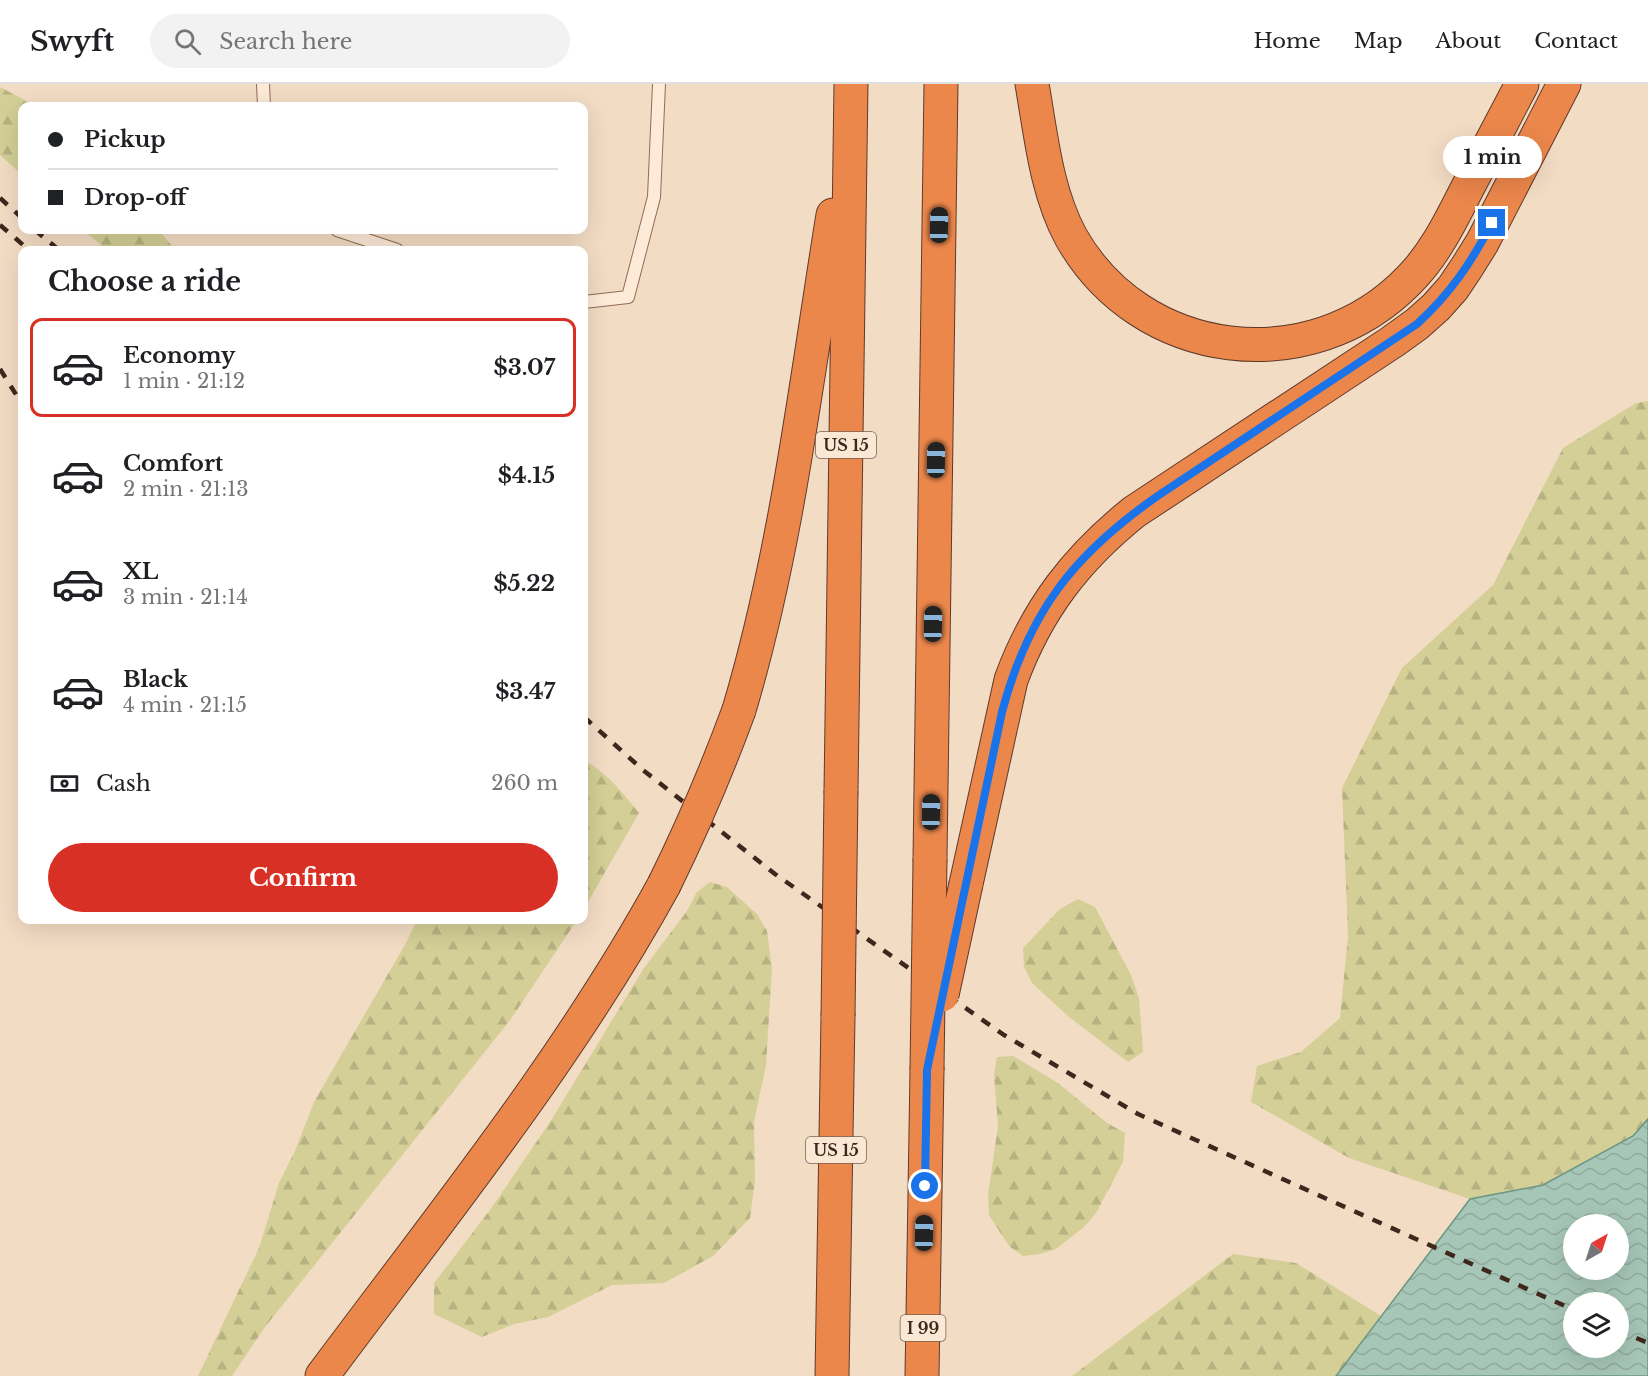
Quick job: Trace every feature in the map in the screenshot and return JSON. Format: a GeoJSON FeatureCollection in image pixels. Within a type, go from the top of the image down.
{"type":"FeatureCollection","features":[{"type":"Feature","properties":{"kind":"highway","name":"I 99"},"geometry":{"type":"LineString","coordinates":[[922,1376],[941,84]]}},
{"type":"Feature","properties":{"kind":"highway"},"geometry":{"type":"LineString","coordinates":[[1032,84],[1046,164],[1056,199],[1071,237],[1099,275],[1131,304],[1173,328],[1213,341],[1249,345],[1301,341],[1325,334],[1371,312],[1409,280],[1423,265],[1448,225],[1522,84]]}},
{"type":"Feature","properties":{"kind":"highway"},"geometry":{"type":"LineString","coordinates":[[927,1070],[1011,680],[1033,626],[1067,577],[1109,532],[1134,512],[1392,342],[1436,307],[1453,288],[1482,243],[1564,84]]}},
{"type":"Feature","properties":{"kind":"highway"},"geometry":{"type":"LineString","coordinates":[[322,1376],[557,1059],[631,945],[692,828],[717,769],[739,710],[756,652],[784,519],[851,91]]}},
{"type":"Feature","properties":{"kind":"highway","name":"US 15"},"geometry":{"type":"LineString","coordinates":[[832,1376],[851,91]]}},
{"type":"Feature","properties":{"kind":"lane"},"geometry":{"type":"LineString","coordinates":[[262,84],[264,102]]}},
{"type":"Feature","properties":{"kind":"lane"},"geometry":{"type":"LineString","coordinates":[[588,302],[628,297],[654,197],[659,84]]}},
{"type":"Feature","properties":{"kind":"lane"},"geometry":{"type":"LineString","coordinates":[[349,234],[385,246]]}},
{"type":"Feature","properties":{"kind":"green space"},"geometry":{"type":"Polygon","coordinates":[[[0,87],[28,102],[18,102],[18,171],[0,155],[0,87]]]}},
{"type":"Feature","properties":{"kind":"green space"},"geometry":{"type":"Polygon","coordinates":[[[88,234],[162,234],[172,246],[102,246],[88,234]]]}},
{"type":"Feature","properties":{"kind":"green space"},"geometry":{"type":"Polygon","coordinates":[[[1648,401],[1648,1119],[1633,1136],[1543,1185],[1470,1199],[1349,1158],[1251,1102],[1257,1066],[1301,1052],[1340,1018],[1348,936],[1342,788],[1402,668],[1493,585],[1563,448],[1636,403],[1648,401]]]}},
{"type":"Feature","properties":{"kind":"green space"},"geometry":{"type":"Polygon","coordinates":[[[588,762],[607,777],[639,813],[588,902],[588,762]]]}},
{"type":"Feature","properties":{"kind":"green space"},"geometry":{"type":"Polygon","coordinates":[[[710,882],[727,887],[757,914],[767,931],[772,969],[766,1065],[754,1122],[755,1181],[750,1218],[713,1256],[664,1283],[612,1285],[548,1317],[514,1324],[482,1337],[434,1314],[434,1283],[490,1210],[550,1122],[644,968],[687,911],[697,892],[710,882]]]}},
{"type":"Feature","properties":{"kind":"green space"},"geometry":{"type":"Polygon","coordinates":[[[1078,899],[1095,907],[1131,975],[1139,998],[1143,1052],[1128,1062],[1069,1017],[1032,983],[1024,967],[1023,948],[1060,909],[1078,899]]]}},
{"type":"Feature","properties":{"kind":"green space"},"geometry":{"type":"Polygon","coordinates":[[[415,924],[574,924],[511,1019],[265,1327],[232,1376],[198,1376],[259,1248],[279,1183],[295,1151],[314,1102],[415,924]]]}},
{"type":"Feature","properties":{"kind":"green space"},"geometry":{"type":"Polygon","coordinates":[[[1013,1056],[1058,1083],[1107,1123],[1125,1133],[1123,1162],[1096,1213],[1084,1227],[1056,1249],[1023,1256],[1009,1246],[989,1215],[988,1195],[998,1126],[994,1074],[997,1057],[1013,1056]]]}},
{"type":"Feature","properties":{"kind":"green space"},"geometry":{"type":"Polygon","coordinates":[[[1233,1254],[1296,1263],[1381,1316],[1336,1376],[1072,1376],[1233,1254]]]}},
{"type":"Feature","properties":{"kind":"water"},"geometry":{"type":"Polygon","coordinates":[[[1648,1119],[1648,1376],[1336,1376],[1470,1199],[1543,1185],[1633,1136],[1648,1119]]]}},
{"type":"Feature","properties":{"kind":"railway"},"geometry":{"type":"LineString","coordinates":[[0,198],[18,214]]}},
{"type":"Feature","properties":{"kind":"railway"},"geometry":{"type":"LineString","coordinates":[[0,225],[24,246]]}},
{"type":"Feature","properties":{"kind":"railway"},"geometry":{"type":"LineString","coordinates":[[40,234],[54,246]]}},
{"type":"Feature","properties":{"kind":"railway"},"geometry":{"type":"LineString","coordinates":[[0,369],[18,398]]}},
{"type":"Feature","properties":{"kind":"railway"},"geometry":{"type":"LineString","coordinates":[[588,721],[643,770],[775,874],[1004,1035],[1138,1114],[1563,1305]]}},
{"type":"Feature","properties":{"kind":"railway"},"geometry":{"type":"LineString","coordinates":[[1629,1335],[1648,1343]]}},
{"type":"Feature","properties":{"kind":"route"},"geometry":{"type":"LineString","coordinates":[[925,1186],[927,1070],[1002,712],[1021,652],[1033,626],[1049,601],[1087,553],[1134,512],[1417,324],[1453,288],[1492,223]]}}]}
